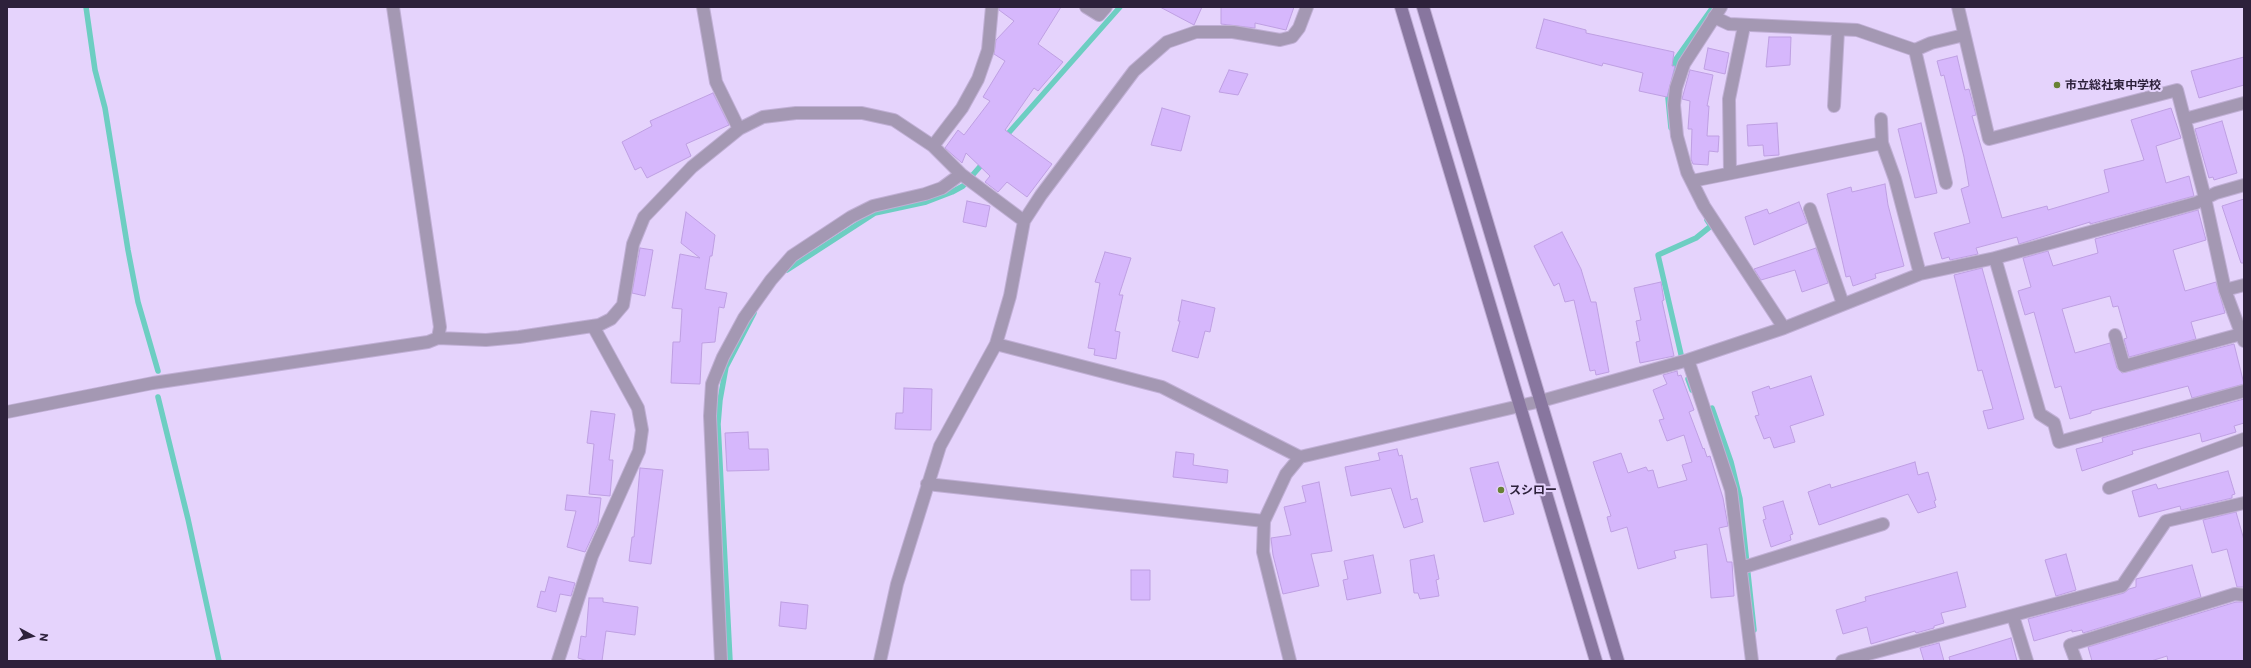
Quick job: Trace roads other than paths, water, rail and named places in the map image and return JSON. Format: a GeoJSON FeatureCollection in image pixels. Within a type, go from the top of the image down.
{"type":"FeatureCollection","features":[{"type":"Feature","properties":{"kind":"street"},"geometry":{"type":"LineString","coordinates":[[393,7],[440,327],[438,338]]}},
{"type":"Feature","properties":{"kind":"street"},"geometry":{"type":"LineString","coordinates":[[702,7],[716,82],[739,129]]}},
{"type":"Feature","properties":{"kind":"street"},"geometry":{"type":"LineString","coordinates":[[933,146],[962,108],[978,80],[988,50],[992,7]]}},
{"type":"Feature","properties":{"kind":"street"},"geometry":{"type":"LineString","coordinates":[[1086,7],[1099,15],[1106,7]]}},
{"type":"Feature","properties":{"kind":"street"},"geometry":{"type":"LineString","coordinates":[[880,661],[897,584],[940,446],[996,344],[1010,296],[1024,222],[1041,195],[1134,71],[1167,42],[1196,32],[1233,32],[1280,40],[1292,37],[1300,28],[1307,7]]}},
{"type":"Feature","properties":{"kind":"street"},"geometry":{"type":"LineString","coordinates":[[1400,7],[1596,661]]}},
{"type":"Feature","properties":{"kind":"street"},"geometry":{"type":"LineString","coordinates":[[1423,7],[1618,661]]}},
{"type":"Feature","properties":{"kind":"street"},"geometry":{"type":"LineString","coordinates":[[1958,7],[1989,139],[2177,90],[2205,198],[2225,290],[2243,338],[2124,366],[2115,335]]}},
{"type":"Feature","properties":{"kind":"street"},"geometry":{"type":"LineString","coordinates":[[1784,328],[1704,206],[1692,181],[1677,136],[1674,105],[1676,88],[1684,64],[1718,12],[1729,24],[1838,31],[1857,30],[1915,50],[1930,43],[1964,35]]}},
{"type":"Feature","properties":{"kind":"street"},"geometry":{"type":"LineString","coordinates":[[1730,173],[1729,99],[1744,26]]}},
{"type":"Feature","properties":{"kind":"street"},"geometry":{"type":"LineString","coordinates":[[1834,106],[1838,31]]}},
{"type":"Feature","properties":{"kind":"street"},"geometry":{"type":"LineString","coordinates":[[1915,50],[1946,183]]}},
{"type":"Feature","properties":{"kind":"street"},"geometry":{"type":"LineString","coordinates":[[2185,119],[2244,103]]}},
{"type":"Feature","properties":{"kind":"street"},"geometry":{"type":"LineString","coordinates":[[7,412],[153,383],[428,342],[438,338],[486,340],[518,338],[593,326],[611,318],[623,305],[633,244],[644,217],[692,167],[739,129],[763,117],[796,113],[862,113],[894,120],[933,146],[966,178],[1024,222]]}},
{"type":"Feature","properties":{"kind":"street"},"geometry":{"type":"LineString","coordinates":[[1881,119],[1882,143],[1895,179],[1920,274]]}},
{"type":"Feature","properties":{"kind":"street"},"geometry":{"type":"LineString","coordinates":[[1692,181],[1882,143]]}},
{"type":"Feature","properties":{"kind":"street"},"geometry":{"type":"LineString","coordinates":[[721,661],[710,416],[712,384],[723,357],[744,318],[771,280],[792,256],[851,218],[873,206],[925,194],[966,178]]}},
{"type":"Feature","properties":{"kind":"street"},"geometry":{"type":"LineString","coordinates":[[1290,661],[1263,552],[1264,521],[1286,474],[1300,457],[1541,401],[1684,361],[1784,328],[1920,274],[1995,258],[2196,203],[2205,198],[2244,185]]}},
{"type":"Feature","properties":{"kind":"street"},"geometry":{"type":"LineString","coordinates":[[1810,209],[1843,304]]}},
{"type":"Feature","properties":{"kind":"street"},"geometry":{"type":"LineString","coordinates":[[1995,258],[2040,414],[2054,423],[2059,442],[2244,391]]}},
{"type":"Feature","properties":{"kind":"street"},"geometry":{"type":"LineString","coordinates":[[2225,290],[2244,285]]}},
{"type":"Feature","properties":{"kind":"street"},"geometry":{"type":"LineString","coordinates":[[558,661],[592,556],[639,451],[642,430],[638,408],[593,326]]}},
{"type":"Feature","properties":{"kind":"street"},"geometry":{"type":"LineString","coordinates":[[996,344],[1162,387],[1300,457]]}},
{"type":"Feature","properties":{"kind":"street"},"geometry":{"type":"LineString","coordinates":[[1684,361],[1731,490],[1746,567],[1752,661]]}},
{"type":"Feature","properties":{"kind":"street"},"geometry":{"type":"LineString","coordinates":[[2109,488],[2244,439]]}},
{"type":"Feature","properties":{"kind":"street"},"geometry":{"type":"LineString","coordinates":[[927,484],[1264,521]]}},
{"type":"Feature","properties":{"kind":"street"},"geometry":{"type":"LineString","coordinates":[[1842,661],[2122,586],[2166,522],[2244,503]]}},
{"type":"Feature","properties":{"kind":"street"},"geometry":{"type":"LineString","coordinates":[[1746,567],[1883,524]]}},
{"type":"Feature","properties":{"kind":"street"},"geometry":{"type":"LineString","coordinates":[[2076,661],[2070,645],[2235,594],[2244,595]]}},
{"type":"Feature","properties":{"kind":"street"},"geometry":{"type":"LineString","coordinates":[[2013,616],[2027,661]]}},
{"type":"Feature","properties":{"kind":"waterway"},"geometry":{"type":"LineString","coordinates":[[86,7],[95,70],[105,108],[138,302],[158,371]]}},
{"type":"Feature","properties":{"kind":"waterway"},"geometry":{"type":"LineString","coordinates":[[1005,137],[1120,7]]}},
{"type":"Feature","properties":{"kind":"waterway"},"geometry":{"type":"LineString","coordinates":[[1671,128],[1668,98],[1676,59],[1713,7]]}},
{"type":"Feature","properties":{"kind":"waterway"},"geometry":{"type":"LineString","coordinates":[[787,270],[875,213],[926,202],[963,186],[984,162]]}},
{"type":"Feature","properties":{"kind":"waterway"},"geometry":{"type":"LineString","coordinates":[[1683,363],[1658,255],[1696,238],[1711,226],[1707,220]]}},
{"type":"Feature","properties":{"kind":"waterway"},"geometry":{"type":"LineString","coordinates":[[730,661],[718,424],[720,400],[726,367],[754,313]]}},
{"type":"Feature","properties":{"kind":"waterway"},"geometry":{"type":"LineString","coordinates":[[1688,379],[1692,390]]}},
{"type":"Feature","properties":{"kind":"waterway"},"geometry":{"type":"LineString","coordinates":[[158,397],[188,519],[219,661]]}},
{"type":"Feature","properties":{"kind":"waterway"},"geometry":{"type":"LineString","coordinates":[[1712,408],[1731,462],[1740,499],[1754,630]]}},
{"type":"Feature","properties":{"kind":"place","name":"市立総社東中学校"},"geometry":{"type":"Point","coordinates":[2057,85]}},
{"type":"Feature","properties":{"kind":"place","name":"スシロー"},"geometry":{"type":"Point","coordinates":[1501,490]}}]}
